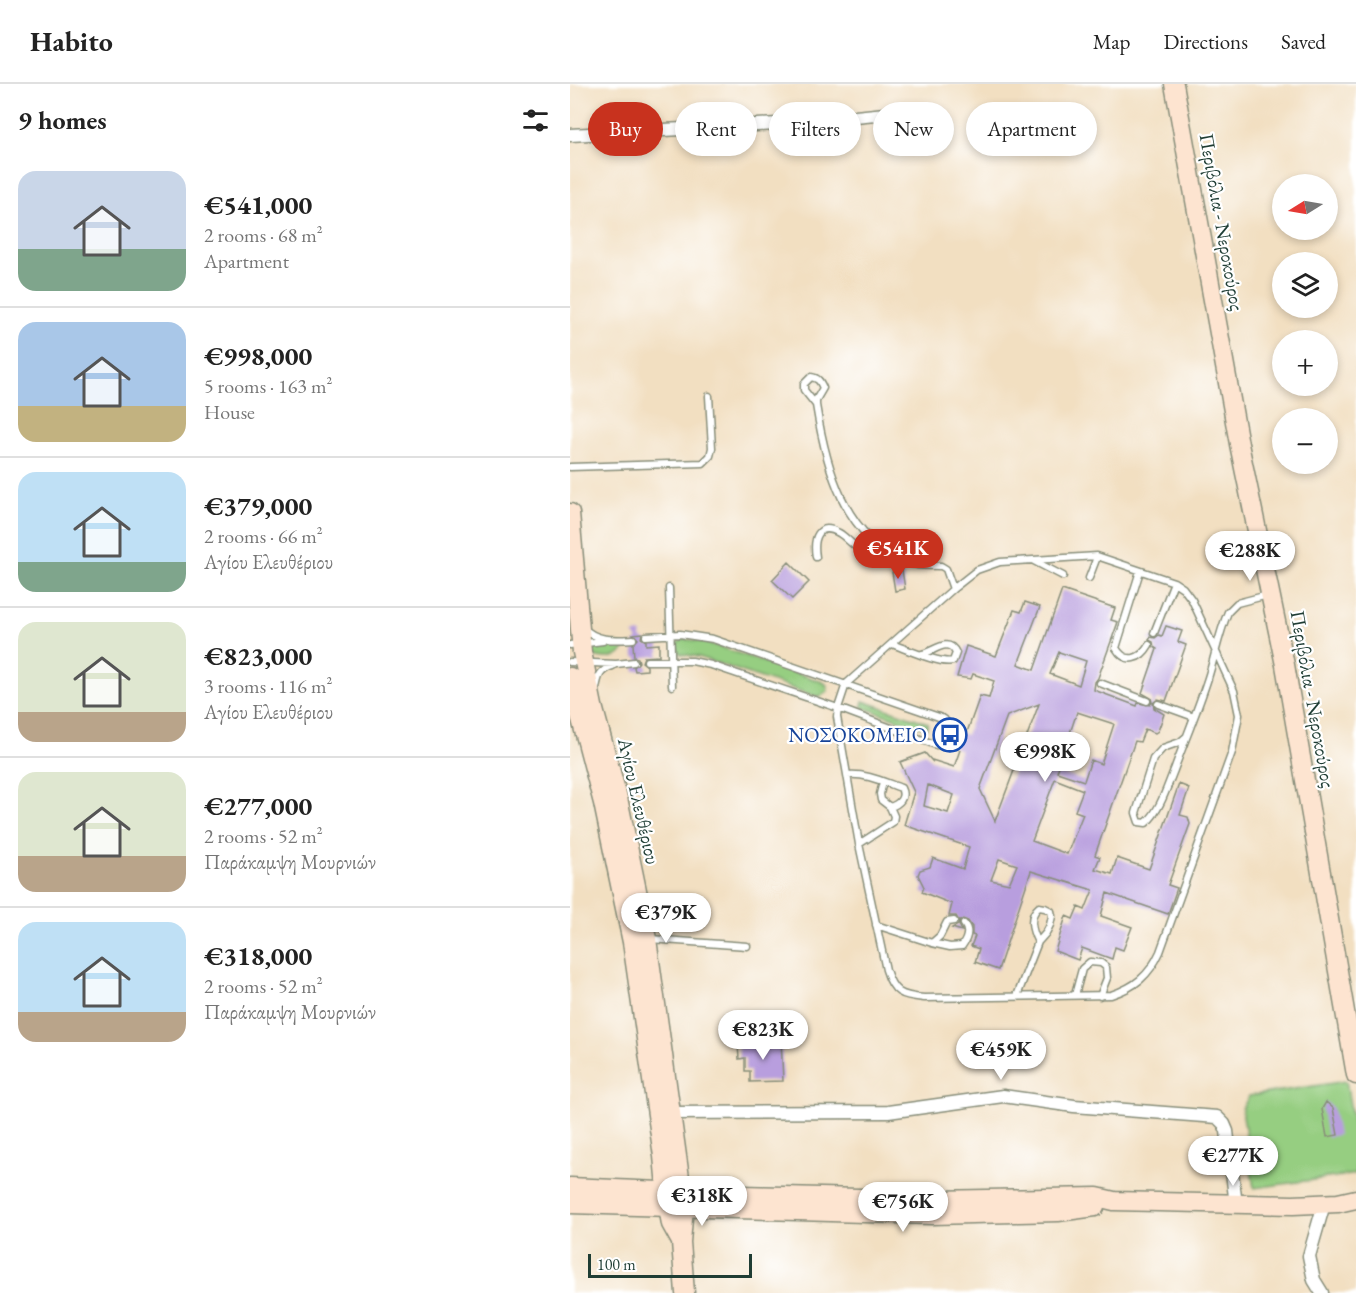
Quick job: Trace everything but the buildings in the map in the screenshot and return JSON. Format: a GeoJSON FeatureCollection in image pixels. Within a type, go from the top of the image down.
{"type":"FeatureCollection","features":[{"type":"Feature","properties":{"kind":"main road","name":"Περιβόλια - Νεροκούρος"},"geometry":{"type":"LineString","coordinates":[[1174,84],[1237,433],[1286,665],[1356,1075]]}},
{"type":"Feature","properties":{"kind":"main road","name":"Αγίου Ελευθέριου"},"geometry":{"type":"LineString","coordinates":[[570,513],[578,620],[577,662],[593,706],[618,798],[647,939],[671,1113],[674,1204]]}},
{"type":"Feature","properties":{"kind":"main road","name":"Αγίου Ελευθέριου"},"geometry":{"type":"LineString","coordinates":[[570,677],[603,803],[632,942],[663,1163],[674,1204]]}},
{"type":"Feature","properties":{"kind":"main road"},"geometry":{"type":"LineString","coordinates":[[570,1204],[642,1198],[657,1177],[663,1163]]}},
{"type":"Feature","properties":{"kind":"main road"},"geometry":{"type":"LineString","coordinates":[[570,1187],[674,1204]]}},
{"type":"Feature","properties":{"kind":"main road"},"geometry":{"type":"LineString","coordinates":[[642,1198],[658,1214],[674,1204],[702,1194],[935,1200],[1097,1197],[1114,1200],[1236,1205],[1324,1204],[1356,1199]]}},
{"type":"Feature","properties":{"kind":"main road"},"geometry":{"type":"LineString","coordinates":[[674,1204],[681,1242],[685,1293]]}},
{"type":"Feature","properties":{"kind":"street"},"geometry":{"type":"LineString","coordinates":[[570,135],[796,123],[873,115]]}},
{"type":"Feature","properties":{"kind":"street"},"geometry":{"type":"LineString","coordinates":[[671,1113],[888,1112],[1003,1096],[1074,1106],[1217,1117],[1227,1131],[1236,1205]]}},
{"type":"Feature","properties":{"kind":"street"},"geometry":{"type":"LineString","coordinates":[[1322,1293],[1314,1280],[1309,1256],[1324,1204]]}},
{"type":"Feature","properties":{"kind":"lane"},"geometry":{"type":"LineString","coordinates":[[570,466],[703,463],[710,456],[712,448],[709,396]]}},
{"type":"Feature","properties":{"kind":"lane"},"geometry":{"type":"LineString","coordinates":[[816,405],[824,452],[849,514],[865,535],[887,552],[910,564],[941,566],[946,569],[953,589]]}},
{"type":"Feature","properties":{"kind":"lane"},"geometry":{"type":"LineString","coordinates":[[816,557],[814,546],[816,536],[829,529],[837,532],[860,549],[887,552]]}},
{"type":"Feature","properties":{"kind":"lane"},"geometry":{"type":"LineString","coordinates":[[1089,578],[1097,556]]}},
{"type":"Feature","properties":{"kind":"lane"},"geometry":{"type":"LineString","coordinates":[[1097,556],[1174,582],[1183,588],[1192,600],[1234,691],[1238,705],[1238,726],[1232,752],[1166,938],[1153,966],[1132,987],[1111,995],[1100,996],[911,997],[897,992],[889,981],[886,970],[858,844],[837,717],[838,708],[846,684],[953,589],[987,566],[1025,560],[1097,556]]}},
{"type":"Feature","properties":{"kind":"lane"},"geometry":{"type":"LineString","coordinates":[[1025,560],[1043,565],[1063,576]]}},
{"type":"Feature","properties":{"kind":"lane"},"geometry":{"type":"LineString","coordinates":[[1140,572],[1116,648],[1123,656],[1136,658],[1141,657],[1149,645]]}},
{"type":"Feature","properties":{"kind":"lane"},"geometry":{"type":"LineString","coordinates":[[1154,633],[1174,582]]}},
{"type":"Feature","properties":{"kind":"lane"},"geometry":{"type":"LineString","coordinates":[[669,588],[672,686]]}},
{"type":"Feature","properties":{"kind":"lane"},"geometry":{"type":"LineString","coordinates":[[1186,737],[1156,753],[1136,813],[1138,822],[1146,823],[1157,810],[1194,717],[1223,624],[1232,606],[1244,600],[1271,594]]}},
{"type":"Feature","properties":{"kind":"lane"},"geometry":{"type":"LineString","coordinates":[[578,620],[587,631],[595,636],[610,640]]}},
{"type":"Feature","properties":{"kind":"lane"},"geometry":{"type":"LineString","coordinates":[[646,636],[696,635],[713,639],[945,719],[952,730]]}},
{"type":"Feature","properties":{"kind":"lane"},"geometry":{"type":"LineString","coordinates":[[576,644],[633,639]]}},
{"type":"Feature","properties":{"kind":"lane"},"geometry":{"type":"LineString","coordinates":[[892,644],[922,654],[950,663],[956,653],[954,647],[949,644],[930,653],[922,654]]}},
{"type":"Feature","properties":{"kind":"lane"},"geometry":{"type":"LineString","coordinates":[[647,660],[692,661],[711,665],[838,708],[936,745],[948,745]]}},
{"type":"Feature","properties":{"kind":"lane"},"geometry":{"type":"LineString","coordinates":[[577,662],[616,664],[634,662]]}},
{"type":"Feature","properties":{"kind":"lane"},"geometry":{"type":"LineString","coordinates":[[593,706],[599,675],[606,668],[616,664]]}},
{"type":"Feature","properties":{"kind":"lane"},"geometry":{"type":"LineString","coordinates":[[1100,683],[1147,701]]}},
{"type":"Feature","properties":{"kind":"lane"},"geometry":{"type":"LineString","coordinates":[[1158,704],[1194,717]]}},
{"type":"Feature","properties":{"kind":"lane"},"geometry":{"type":"LineString","coordinates":[[848,775],[864,776],[901,788],[902,800],[890,807]]}},
{"type":"Feature","properties":{"kind":"lane"},"geometry":{"type":"LineString","coordinates":[[858,844],[893,822],[894,816],[890,807],[881,800],[879,794],[883,782]]}},
{"type":"Feature","properties":{"kind":"lane"},"geometry":{"type":"LineString","coordinates":[[1017,996],[1038,942],[1046,933],[1052,916],[1051,911],[1039,907],[1033,917],[1032,930],[1038,942]]}},
{"type":"Feature","properties":{"kind":"lane"},"geometry":{"type":"LineString","coordinates":[[932,942],[940,936],[947,922],[954,921]]}},
{"type":"Feature","properties":{"kind":"lane"},"geometry":{"type":"LineString","coordinates":[[876,925],[950,947],[962,946],[968,935],[964,924]]}},
{"type":"Feature","properties":{"kind":"lane"},"geometry":{"type":"LineString","coordinates":[[647,939],[747,946]]}},
{"type":"Feature","properties":{"kind":"lane"},"geometry":{"type":"LineString","coordinates":[[1075,995],[1082,969],[1089,962],[1096,962],[1106,967],[1107,972],[1100,996]]}},
{"type":"Feature","properties":{"kind":"green space"},"geometry":{"type":"Polygon","coordinates":[[[684,639],[705,642],[820,681],[826,684],[828,691],[821,696],[815,696],[699,657],[681,654],[677,643],[684,639]]]}},
{"type":"Feature","properties":{"kind":"green space"},"geometry":{"type":"Polygon","coordinates":[[[620,644],[624,648],[616,657],[598,657],[590,652],[592,646],[620,644]]]}},
{"type":"Feature","properties":{"kind":"green space"},"geometry":{"type":"Polygon","coordinates":[[[863,701],[928,723],[926,729],[862,707],[863,701]]]}},
{"type":"Feature","properties":{"kind":"green space"},"geometry":{"type":"Polygon","coordinates":[[[1346,1081],[1356,1141],[1356,1174],[1254,1188],[1242,1109],[1249,1096],[1346,1081]]]}},
{"type":"Feature","properties":{"kind":"place","name":"ΝΟΣΟΚΟΜΕΙΟ"},"geometry":{"type":"Point","coordinates":[950,735]}}]}
